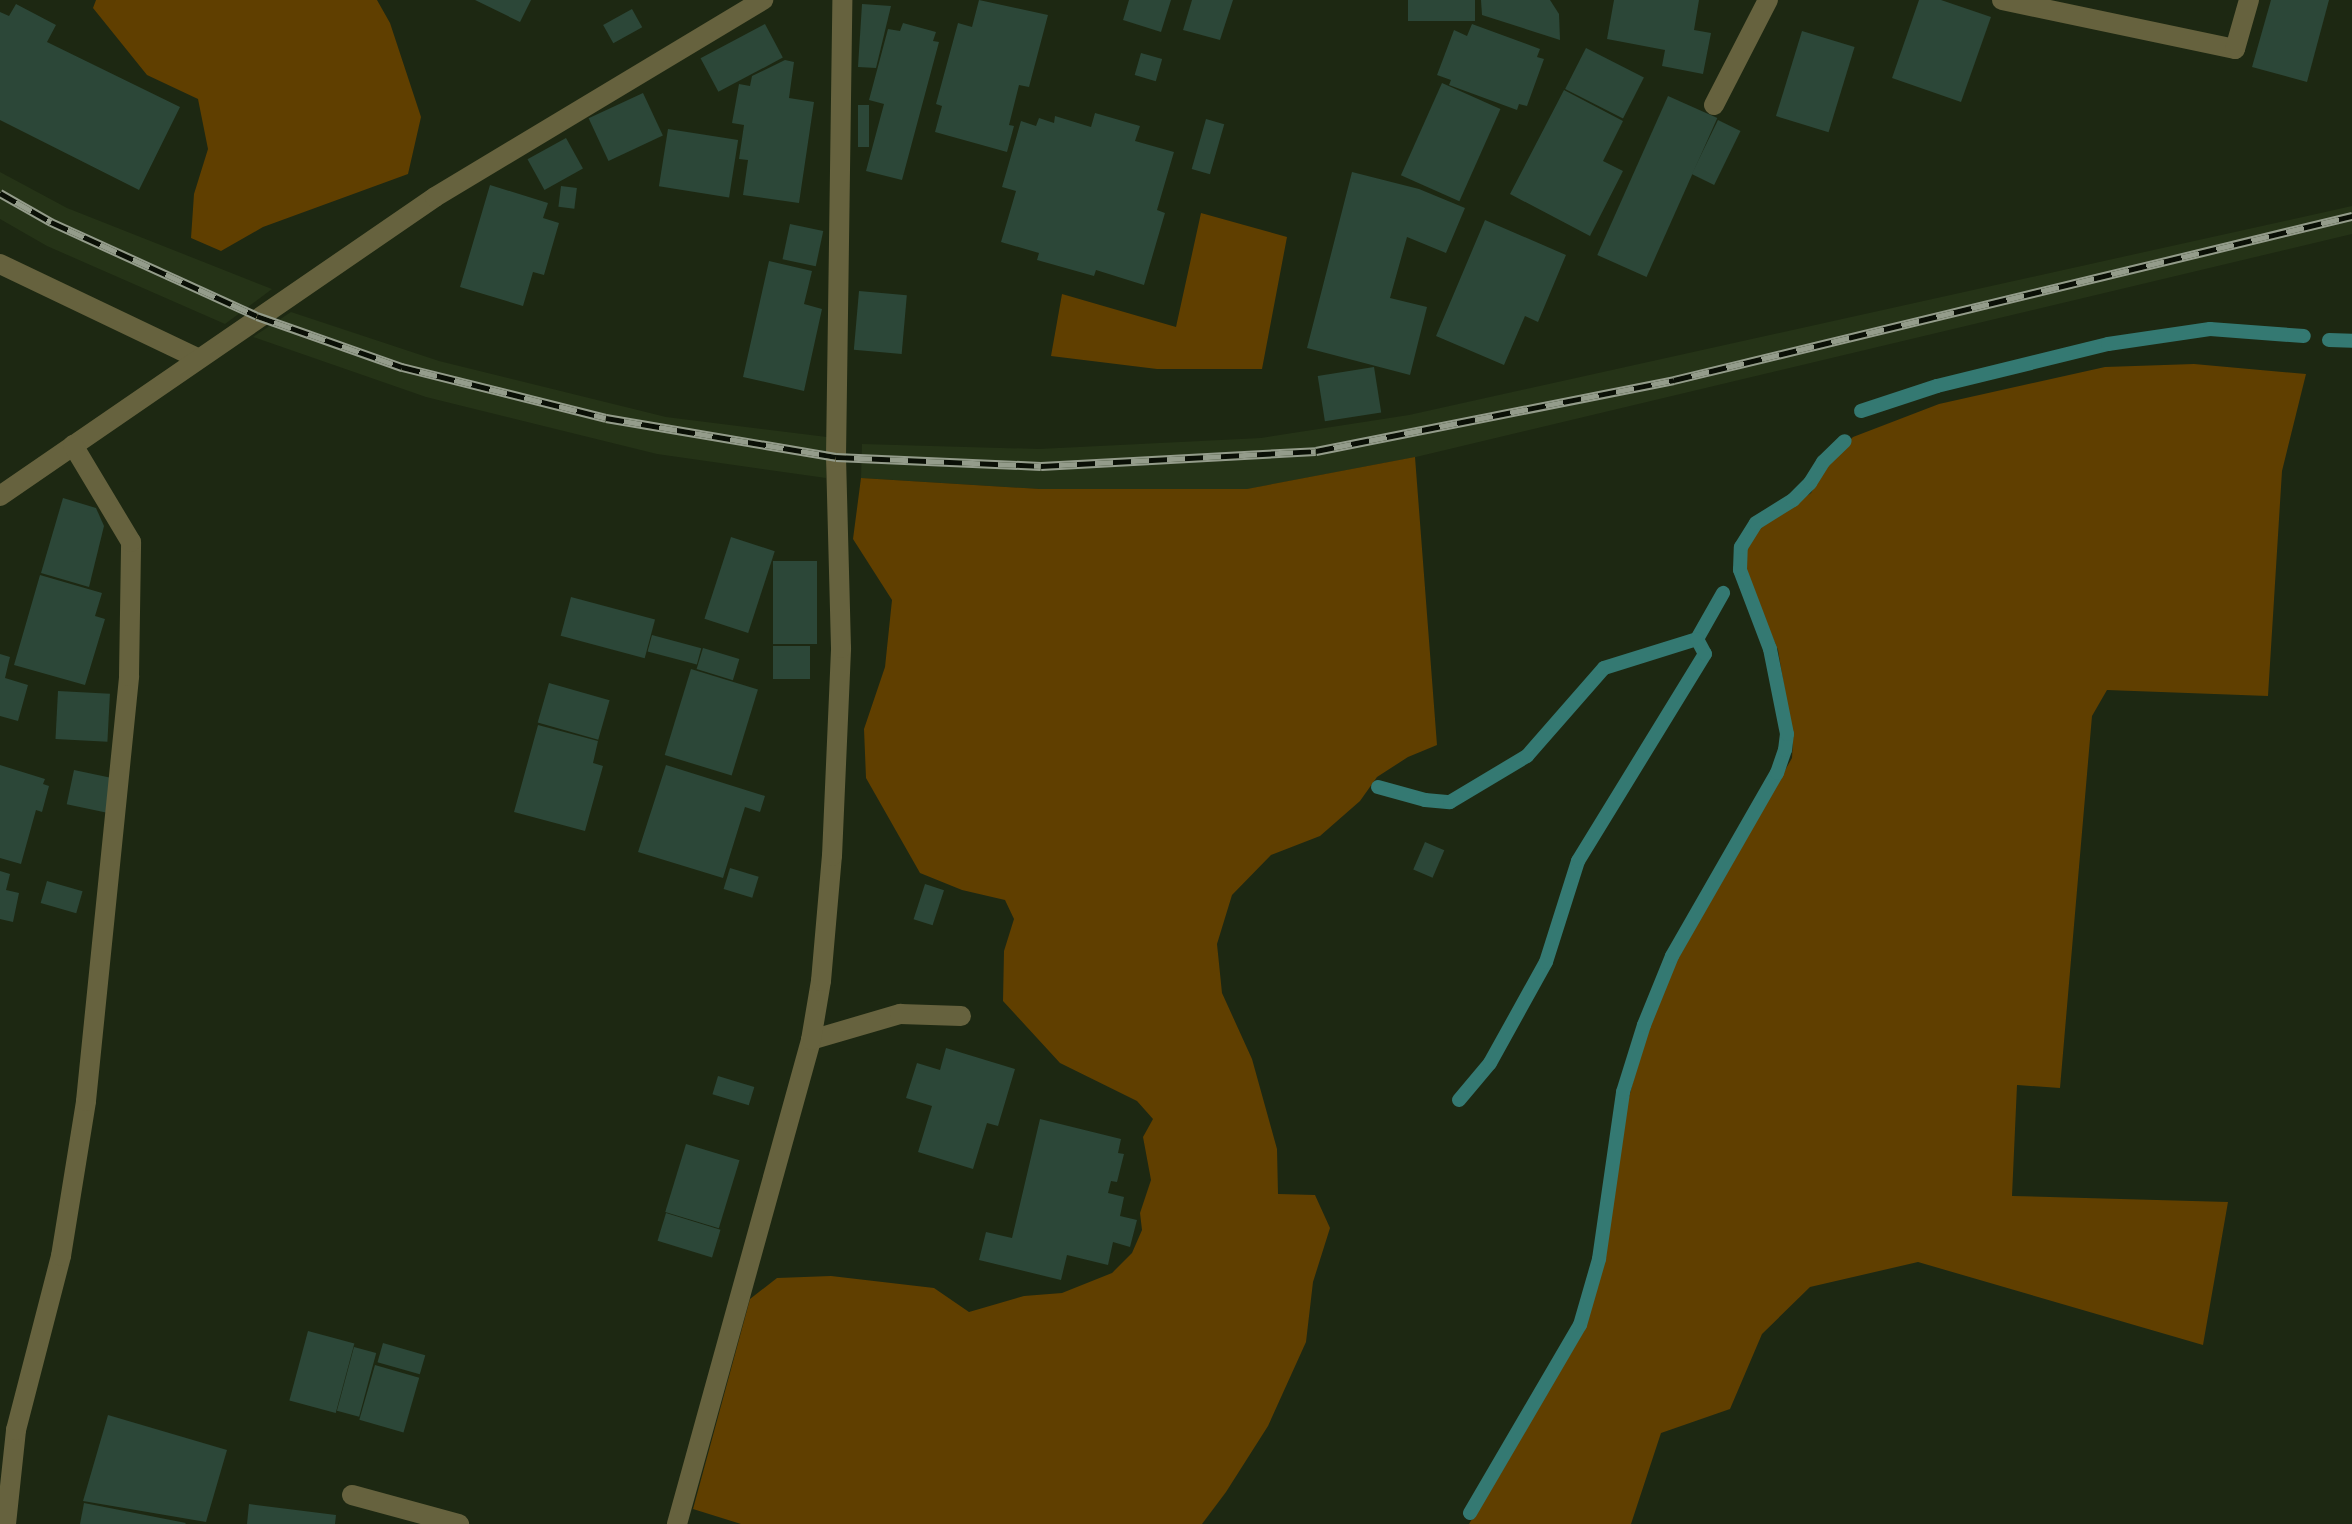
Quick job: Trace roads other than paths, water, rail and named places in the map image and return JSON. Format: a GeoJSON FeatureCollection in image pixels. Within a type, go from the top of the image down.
{"type":"FeatureCollection","features":[{"type":"Feature","properties":{"kind":"street"},"geometry":{"type":"LineString","coordinates":[[0,496],[435,197],[763,0]]}},
{"type":"Feature","properties":{"kind":"street"},"geometry":{"type":"LineString","coordinates":[[677,1524],[811,1040],[821,981],[832,856],[841,648],[836,457],[842,0]]}},
{"type":"Feature","properties":{"kind":"street"},"geometry":{"type":"LineString","coordinates":[[1714,105],[1768,0]]}},
{"type":"Feature","properties":{"kind":"street"},"geometry":{"type":"LineString","coordinates":[[2002,0],[2235,49],[2249,0]]}},
{"type":"Feature","properties":{"kind":"street"},"geometry":{"type":"LineString","coordinates":[[0,264],[197,358]]}},
{"type":"Feature","properties":{"kind":"street"},"geometry":{"type":"LineString","coordinates":[[6,1524],[16,1430],[61,1256],[86,1101],[129,676],[131,542],[73,445]]}},
{"type":"Feature","properties":{"kind":"street"},"geometry":{"type":"LineString","coordinates":[[811,1040],[900,1014],[961,1016]]}},
{"type":"Feature","properties":{"kind":"street"},"geometry":{"type":"LineString","coordinates":[[352,1495],[459,1524]]}},
{"type":"Feature","properties":{"kind":"waterway"},"geometry":{"type":"LineString","coordinates":[[1861,411],[1937,386],[2108,344],[2210,329],[2304,336]]}},
{"type":"Feature","properties":{"kind":"waterway"},"geometry":{"type":"LineString","coordinates":[[2329,340],[2352,341]]}},
{"type":"Feature","properties":{"kind":"waterway"},"geometry":{"type":"LineString","coordinates":[[1470,1513],[1580,1325],[1599,1259],[1623,1092],[1644,1025],[1672,956],[1777,773],[1785,750],[1787,734],[1770,649],[1740,570],[1741,547],[1756,523],[1793,500],[1810,483],[1823,462],[1845,441]]}},
{"type":"Feature","properties":{"kind":"waterway"},"geometry":{"type":"LineString","coordinates":[[1378,787],[1425,800],[1450,802],[1527,756],[1604,668],[1697,639],[1723,593]]}},
{"type":"Feature","properties":{"kind":"waterway"},"geometry":{"type":"LineString","coordinates":[[1459,1100],[1490,1063],[1546,962],[1578,861],[1705,654],[1697,639]]}},
{"type":"Feature","properties":{"kind":"railway"},"geometry":{"type":"LineString","coordinates":[[0,193],[51,222],[257,316],[402,367],[606,418],[836,457],[1041,466],[1316,451],[1674,380],[2352,216]]}}]}
